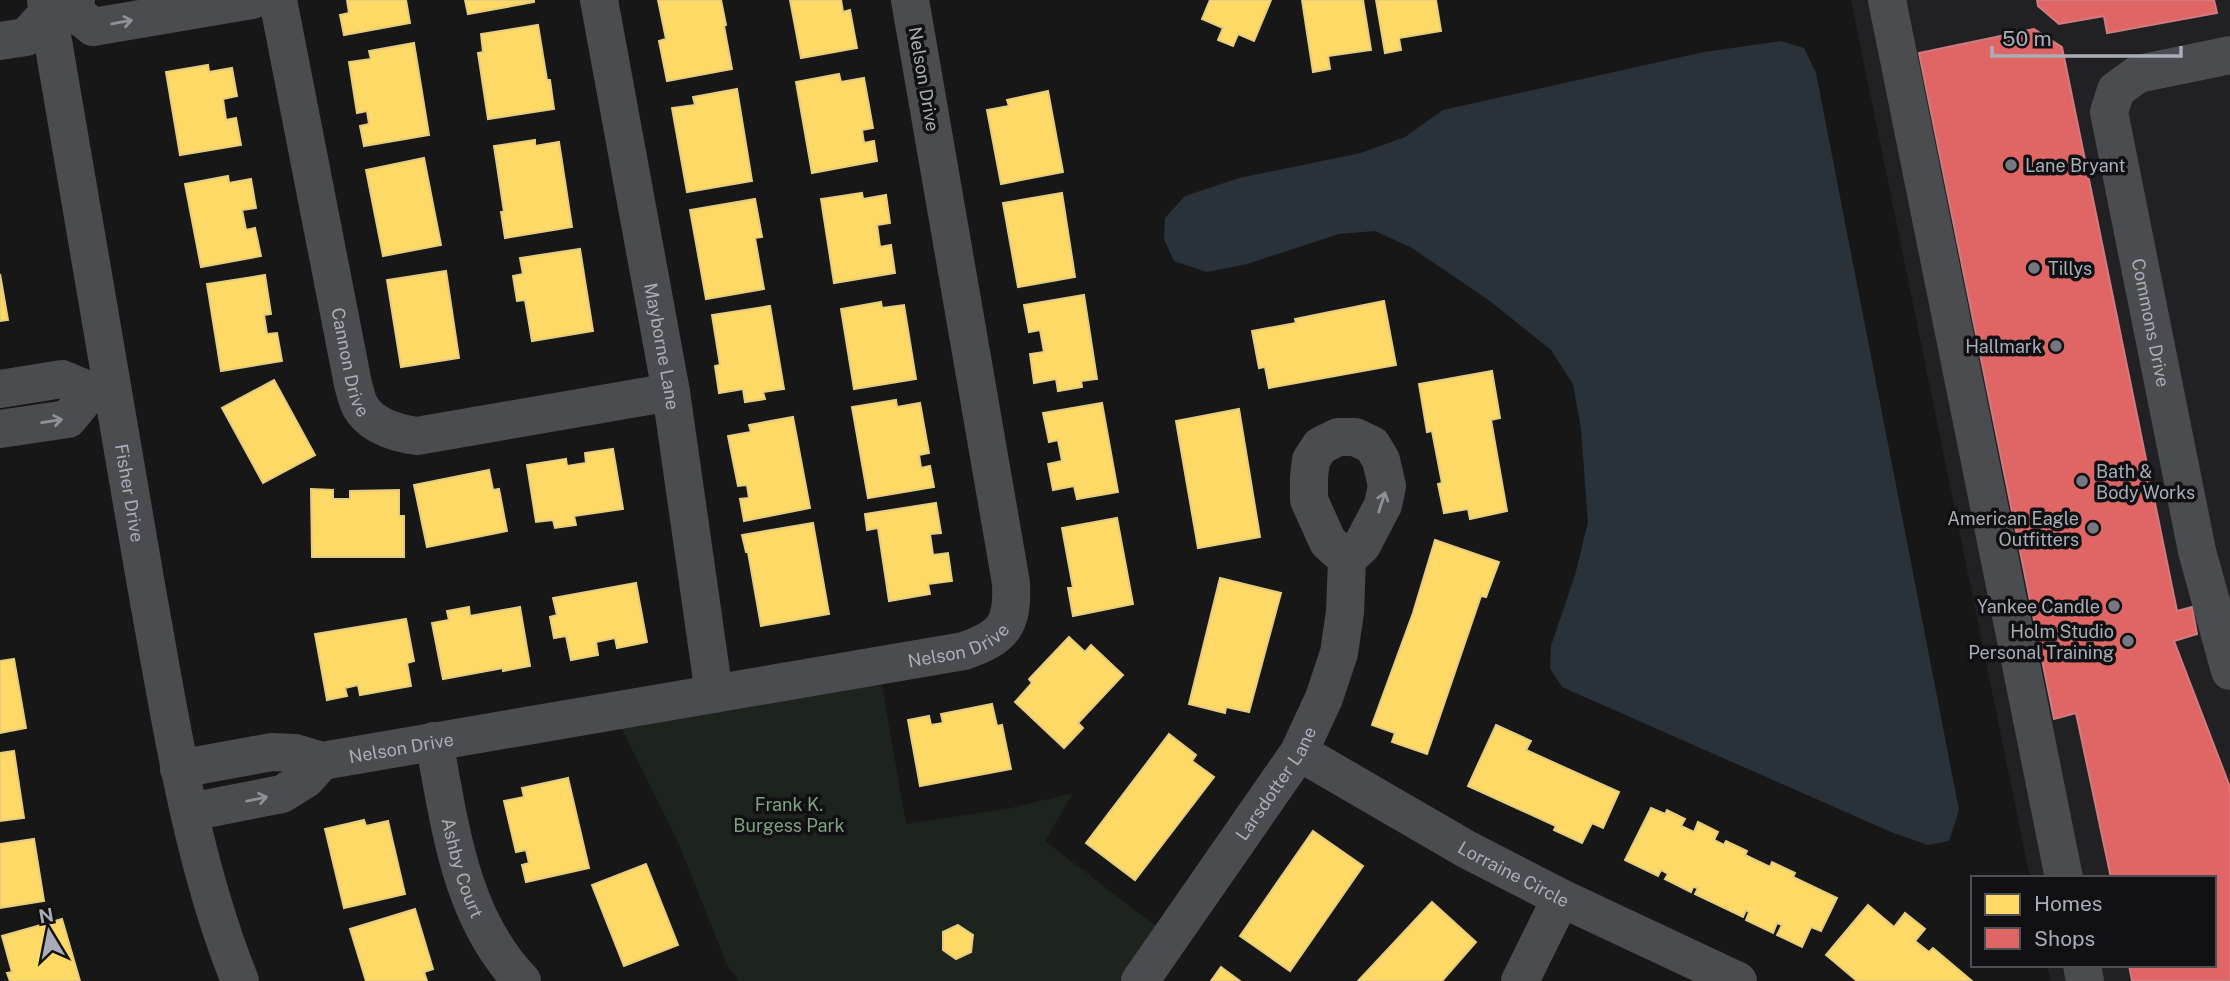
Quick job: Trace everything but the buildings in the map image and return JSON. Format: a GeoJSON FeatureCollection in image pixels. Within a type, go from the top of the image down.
{"type":"FeatureCollection","features":[{"type":"Feature","properties":{"kind":"street"},"geometry":{"type":"LineString","coordinates":[[0,41],[26,37],[54,4],[93,27],[252,0]]}},
{"type":"Feature","properties":{"kind":"street","name":"Cannon Drive"},"geometry":{"type":"LineString","coordinates":[[278,0],[354,384],[360,405],[371,418],[400,434],[417,436],[671,392]]}},
{"type":"Feature","properties":{"kind":"street","name":"Mayborne Lane"},"geometry":{"type":"LineString","coordinates":[[599,0],[671,392],[714,694]]}},
{"type":"Feature","properties":{"kind":"street","name":"Nelson Drive"},"geometry":{"type":"LineString","coordinates":[[179,769],[272,752],[295,753],[322,761],[964,650],[983,644],[997,635],[1006,625],[1012,606],[1009,569],[910,0]]}},
{"type":"Feature","properties":{"kind":"street"},"geometry":{"type":"LineString","coordinates":[[1887,0],[2064,876]]}},
{"type":"Feature","properties":{"kind":"street","name":"Fisher Drive"},"geometry":{"type":"LineString","coordinates":[[54,4],[101,389],[179,769],[210,892],[240,981]]}},
{"type":"Feature","properties":{"kind":"street","name":"Commons Drive"},"geometry":{"type":"LineString","coordinates":[[2230,55],[2138,74],[2116,90],[2109,112],[2198,559],[2230,671]]}},
{"type":"Feature","properties":{"kind":"street"},"geometry":{"type":"LineString","coordinates":[[0,389],[62,379],[101,389]]}},
{"type":"Feature","properties":{"kind":"street"},"geometry":{"type":"LineString","coordinates":[[0,429],[68,419],[101,389]]}},
{"type":"Feature","properties":{"kind":"street","name":"Larsdotter Lane"},"geometry":{"type":"LineString","coordinates":[[1140,981],[1299,752],[1324,698],[1339,653],[1345,612],[1347,559]]}},
{"type":"Feature","properties":{"kind":"street","name":"Ashby Court"},"geometry":{"type":"LineString","coordinates":[[434,741],[457,860],[486,932],[522,981]]}},
{"type":"Feature","properties":{"kind":"street","name":"Lorraine Circle"},"geometry":{"type":"LineString","coordinates":[[1299,752],[1466,849],[1561,898],[1738,981]]}},
{"type":"Feature","properties":{"kind":"street"},"geometry":{"type":"LineString","coordinates":[[190,812],[282,794],[306,779],[322,761]]}},
{"type":"Feature","properties":{"kind":"street"},"geometry":{"type":"LineString","coordinates":[[1520,981],[1561,898]]}},
{"type":"Feature","properties":{"kind":"shaded area"},"geometry":{"type":"Polygon","coordinates":[[[1851,0],[2230,0],[2230,981],[2051,981],[2048,967],[2216,967],[2216,876],[2030,876],[1851,0]]]}},
{"type":"Feature","properties":{"kind":"shaded area"},"geometry":{"type":"Polygon","coordinates":[[[1781,41],[1804,48],[1816,73],[1959,810],[1949,841],[1928,845],[1891,832],[1562,687],[1550,668],[1551,646],[1575,575],[1588,522],[1581,429],[1573,384],[1551,350],[1490,301],[1412,248],[1375,231],[1339,234],[1247,264],[1207,272],[1174,261],[1164,239],[1165,218],[1185,196],[1239,178],[1361,153],[1405,137],[1443,110],[1704,52],[1781,41]]]}},
{"type":"Feature","properties":{"kind":"green space","name":"Frank K. Burgess Park"},"geometry":{"type":"Polygon","coordinates":[[[881,680],[906,824],[1011,808],[1073,793],[1045,841],[1157,927],[1120,981],[739,981],[727,965],[678,842],[620,725],[881,680]]]}},
{"type":"Feature","properties":{"kind":"place","name":"Lane Bryant"},"geometry":{"type":"Point","coordinates":[2011,165]}},
{"type":"Feature","properties":{"kind":"place","name":"Tillys"},"geometry":{"type":"Point","coordinates":[2034,268]}},
{"type":"Feature","properties":{"kind":"place","name":"Hallmark"},"geometry":{"type":"Point","coordinates":[2056,346]}},
{"type":"Feature","properties":{"kind":"place","name":"Bath & Body Works"},"geometry":{"type":"Point","coordinates":[2082,481]}},
{"type":"Feature","properties":{"kind":"place","name":"American Eagle Outfitters"},"geometry":{"type":"Point","coordinates":[2093,528]}},
{"type":"Feature","properties":{"kind":"place","name":"Yankee Candle"},"geometry":{"type":"Point","coordinates":[2114,606]}},
{"type":"Feature","properties":{"kind":"place","name":"Holm Studio Personal Training"},"geometry":{"type":"Point","coordinates":[2128,641]}}]}
